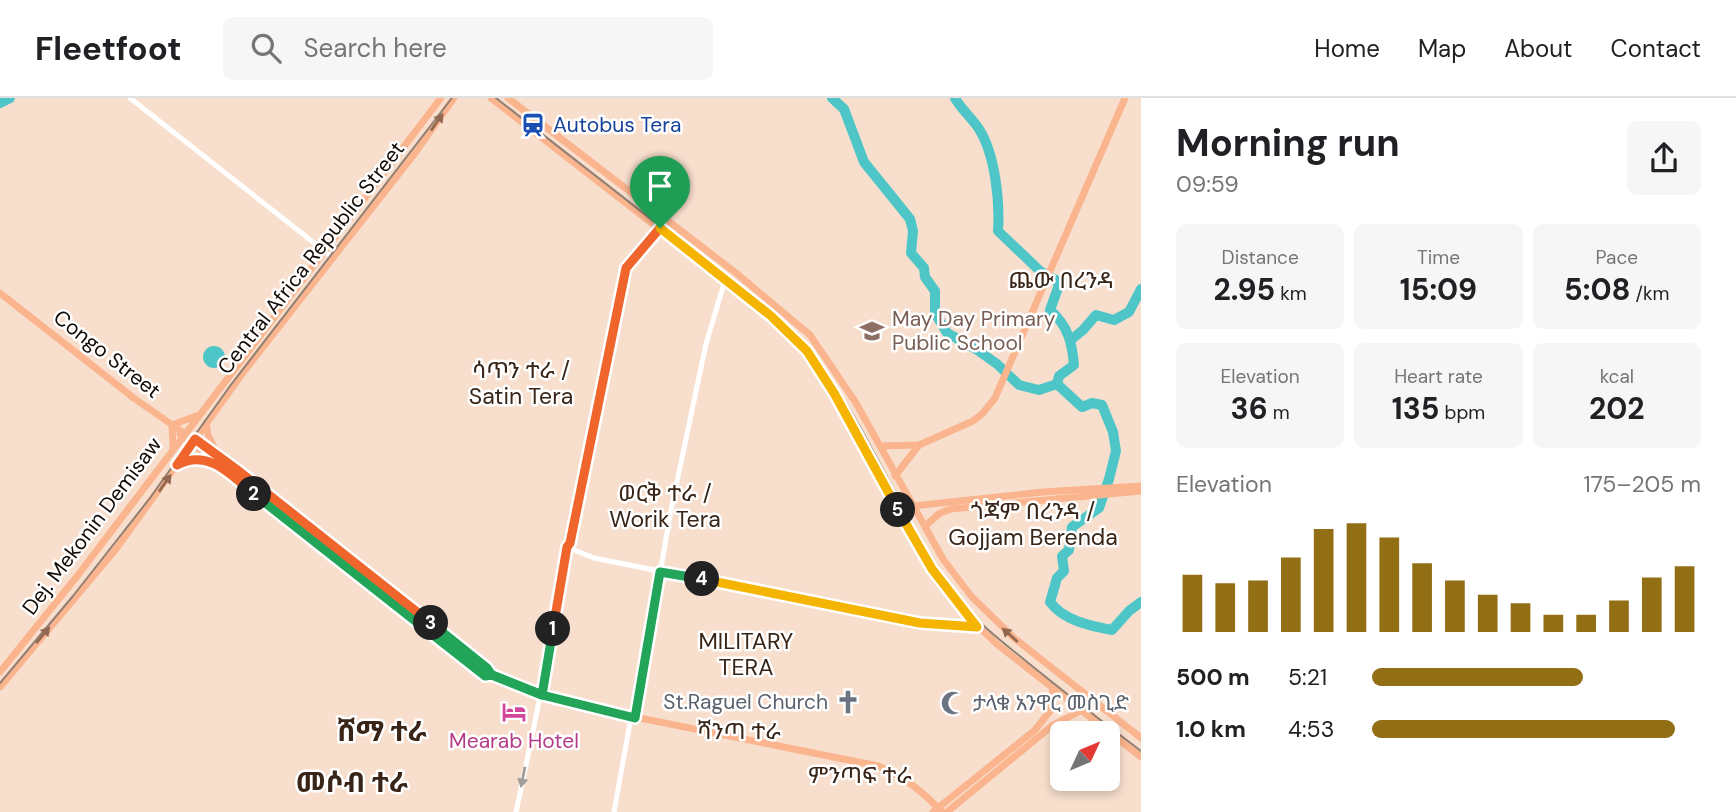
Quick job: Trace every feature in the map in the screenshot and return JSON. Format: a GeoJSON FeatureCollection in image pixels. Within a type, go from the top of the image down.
{"type":"FeatureCollection","features":[{"type":"Feature","properties":{"kind":"main road","name":"Central Africa Republic Street"},"geometry":{"type":"LineString","coordinates":[[183,434],[441,98]]}},
{"type":"Feature","properties":{"kind":"main road","name":"Central Africa Republic Street"},"geometry":{"type":"LineString","coordinates":[[193,441],[332,257],[415,153],[454,98]]}},
{"type":"Feature","properties":{"kind":"main road"},"geometry":{"type":"LineString","coordinates":[[491,98],[660,228],[794,336],[811,356],[834,393],[920,551],[946,589],[977,627],[1094,721]]}},
{"type":"Feature","properties":{"kind":"main road"},"geometry":{"type":"LineString","coordinates":[[508,98],[736,273],[810,335],[838,375],[947,564],[981,607],[1014,638],[1141,738]]}},
{"type":"Feature","properties":{"kind":"main road"},"geometry":{"type":"LineString","coordinates":[[880,446],[919,445],[978,417],[993,401],[1005,379],[1125,98]]}},
{"type":"Feature","properties":{"kind":"main road","name":"Congo Street"},"geometry":{"type":"LineString","coordinates":[[0,293],[183,434]]}},
{"type":"Feature","properties":{"kind":"main road"},"geometry":{"type":"LineString","coordinates":[[173,451],[174,426],[199,414]]}},
{"type":"Feature","properties":{"kind":"main road"},"geometry":{"type":"LineString","coordinates":[[206,423],[216,459]]}},
{"type":"Feature","properties":{"kind":"main road"},"geometry":{"type":"LineString","coordinates":[[183,434],[446,635],[492,675],[542,695],[633,717],[878,766],[895,774],[942,809]]}},
{"type":"Feature","properties":{"kind":"main road","name":"Dej. Mekonin Demisaw"},"geometry":{"type":"LineString","coordinates":[[0,672],[78,575],[173,451],[183,434]]}},
{"type":"Feature","properties":{"kind":"main road","name":"Dej. Mekonin Demisaw"},"geometry":{"type":"LineString","coordinates":[[0,687],[104,564],[193,441]]}},
{"type":"Feature","properties":{"kind":"main road"},"geometry":{"type":"LineString","coordinates":[[895,476],[919,445]]}},
{"type":"Feature","properties":{"kind":"main road"},"geometry":{"type":"LineString","coordinates":[[177,465],[193,459],[216,459]]}},
{"type":"Feature","properties":{"kind":"main road"},"geometry":{"type":"LineString","coordinates":[[913,506],[1141,488]]}},
{"type":"Feature","properties":{"kind":"main road"},"geometry":{"type":"LineString","coordinates":[[925,526],[932,518],[946,510],[1043,496]]}},
{"type":"Feature","properties":{"kind":"main road"},"geometry":{"type":"LineString","coordinates":[[942,809],[1035,730],[1050,711],[1054,688]]}},
{"type":"Feature","properties":{"kind":"main road"},"geometry":{"type":"LineString","coordinates":[[942,809],[1053,725],[1096,704]]}},
{"type":"Feature","properties":{"kind":"main road"},"geometry":{"type":"LineString","coordinates":[[1112,721],[1114,717]]}},
{"type":"Feature","properties":{"kind":"main road"},"geometry":{"type":"LineString","coordinates":[[1120,741],[1141,757]]}},
{"type":"Feature","properties":{"kind":"street"},"geometry":{"type":"LineString","coordinates":[[130,98],[332,257]]}},
{"type":"Feature","properties":{"kind":"street"},"geometry":{"type":"LineString","coordinates":[[516,812],[533,723],[542,695],[567,547],[570,543],[626,268],[660,228]]}},
{"type":"Feature","properties":{"kind":"street"},"geometry":{"type":"LineString","coordinates":[[614,812],[706,344],[725,280]]}},
{"type":"Feature","properties":{"kind":"street"},"geometry":{"type":"LineString","coordinates":[[567,547],[594,558],[920,623],[977,627]]}},
{"type":"Feature","properties":{"kind":"water"},"geometry":{"type":"Polygon","coordinates":[[[214,346],[222,349],[225,357],[222,365],[214,368],[206,365],[203,357],[206,349],[214,346]]]}},
{"type":"Feature","properties":{"kind":"waterway"},"geometry":{"type":"LineString","coordinates":[[0,103],[10,98]]}},
{"type":"Feature","properties":{"kind":"waterway"},"geometry":{"type":"LineString","coordinates":[[832,98],[844,109],[864,162],[910,219],[913,231],[911,253],[924,268],[925,277],[935,291],[935,313],[947,333],[997,364],[1019,385],[1039,390],[1057,384]]}},
{"type":"Feature","properties":{"kind":"waterway"},"geometry":{"type":"LineString","coordinates":[[955,98],[979,129],[989,151],[997,192],[998,231],[1040,271],[1056,280],[1059,285],[1050,310],[1068,335],[1074,365],[1059,376],[1057,384],[1082,407],[1092,403],[1102,405],[1113,432],[1116,451],[1099,508],[1072,527],[1069,550],[1062,556],[1064,571],[1057,578],[1050,602],[1070,618],[1112,630],[1141,602]]}},
{"type":"Feature","properties":{"kind":"waterway"},"geometry":{"type":"LineString","coordinates":[[1072,339],[1096,315],[1114,320],[1129,312],[1141,289]]}},
{"type":"Feature","properties":{"kind":"tram line"},"geometry":{"type":"LineString","coordinates":[[0,683],[150,498],[230,386],[452,98]]}},
{"type":"Feature","properties":{"kind":"tram line"},"geometry":{"type":"LineString","coordinates":[[496,98],[797,333],[842,397],[918,535],[961,601],[1004,643],[1141,751]]}},
{"type":"Feature","properties":{"kind":"place","name":"Autobus Tera"},"geometry":{"type":"Point","coordinates":[533,125]}},
{"type":"Feature","properties":{"kind":"place","name":"May Day Primary Public School"},"geometry":{"type":"Point","coordinates":[872,331]}},
{"type":"Feature","properties":{"kind":"place","name":"St.Raguel Church"},"geometry":{"type":"Point","coordinates":[848,702]}},
{"type":"Feature","properties":{"kind":"place","name":"ታላቁ አንዋር መስጊድ"},"geometry":{"type":"Point","coordinates":[953,703]}},
{"type":"Feature","properties":{"kind":"place","name":"Mearab Hotel"},"geometry":{"type":"Point","coordinates":[514,712]}},
{"type":"Feature","properties":{"kind":"district","name":"ጨው በረንዳ"},"geometry":{"type":"Point","coordinates":[1061,280]}},
{"type":"Feature","properties":{"kind":"district","name":"ሳጥን ተራ / Satin Tera"},"geometry":{"type":"Point","coordinates":[521,383]}},
{"type":"Feature","properties":{"kind":"district","name":"ወርቅ ተራ / Worik Tera"},"geometry":{"type":"Point","coordinates":[665,506]}},
{"type":"Feature","properties":{"kind":"district","name":"ጎጃም በረንዳ / Gojjam Berenda"},"geometry":{"type":"Point","coordinates":[1033,524]}},
{"type":"Feature","properties":{"kind":"district","name":"MILITARY TERA"},"geometry":{"type":"Point","coordinates":[746,654]}},
{"type":"Feature","properties":{"kind":"district","name":"ሸማ ተራ"},"geometry":{"type":"Point","coordinates":[382,731]}},
{"type":"Feature","properties":{"kind":"district","name":"ሻንጣ ተራ"},"geometry":{"type":"Point","coordinates":[739,731]}},
{"type":"Feature","properties":{"kind":"district","name":"ምንጣፍ ተራ"},"geometry":{"type":"Point","coordinates":[860,775]}},
{"type":"Feature","properties":{"kind":"district","name":"መሶብ ተራ"},"geometry":{"type":"Point","coordinates":[352,782]}},
{"type":"Feature","properties":{"kind":"route"},"geometry":{"type":"LineString","coordinates":[[660,228],[626,268],[570,543],[567,547],[542,695],[492,675],[485,676],[213,462],[193,459],[177,465],[195,439],[446,635],[492,675],[503,681],[542,695],[635,718],[660,572],[920,623],[977,627],[920,551],[834,393],[807,351],[771,316],[660,228]]}}]}
